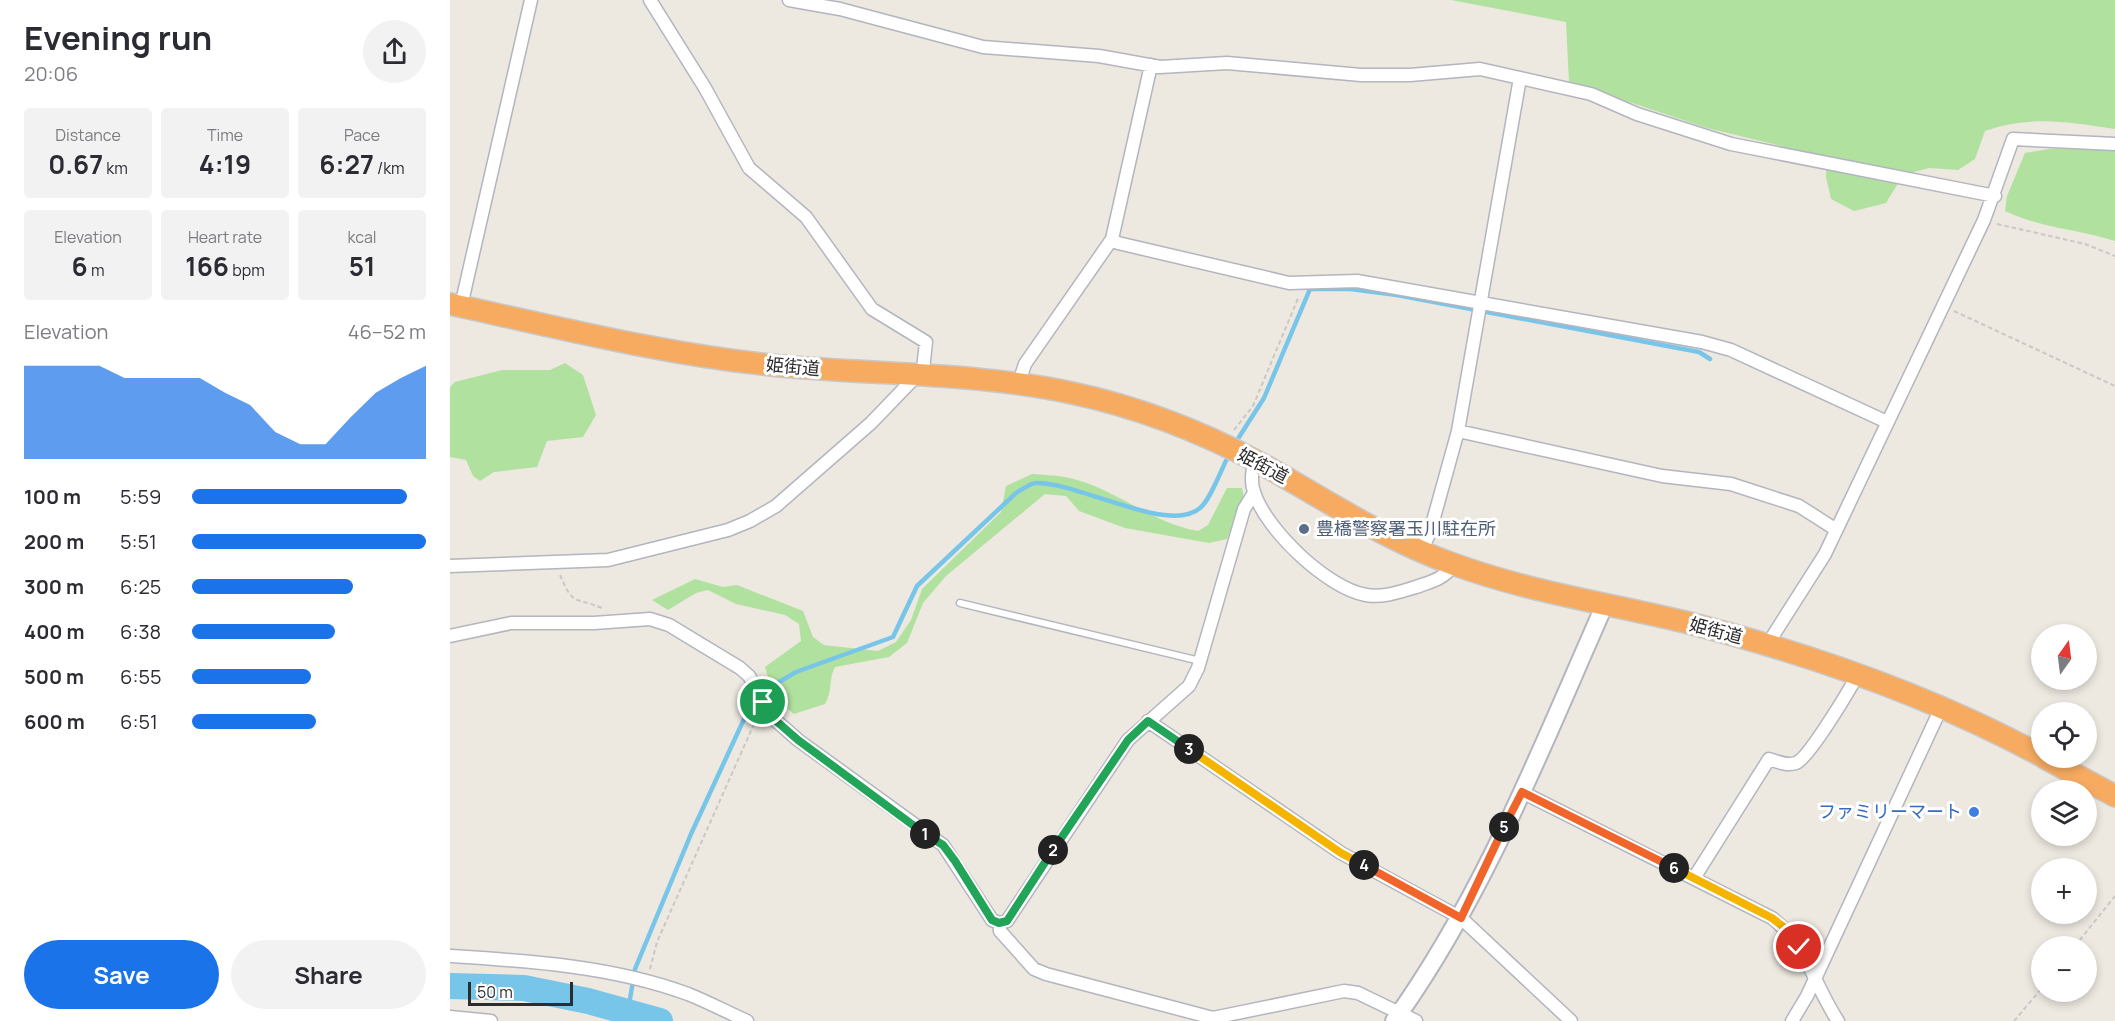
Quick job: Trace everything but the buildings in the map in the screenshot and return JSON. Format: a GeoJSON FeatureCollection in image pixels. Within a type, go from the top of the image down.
{"type":"FeatureCollection","features":[{"type":"Feature","properties":{"kind":"highway","name":"姫街道"},"geometry":{"type":"LineString","coordinates":[[455,305],[626,345],[693,356],[773,366],[1018,384],[1114,402],[1164,418],[1236,451],[1421,552],[1454,565],[1767,645],[1858,674],[1941,708],[2031,751]]}},
{"type":"Feature","properties":{"kind":"highway","name":"姫街道"},"geometry":{"type":"LineString","coordinates":[[2063,768],[2115,796]]}},
{"type":"Feature","properties":{"kind":"street"},"geometry":{"type":"LineString","coordinates":[[455,305],[531,0]]}},
{"type":"Feature","properties":{"kind":"street"},"geometry":{"type":"LineString","coordinates":[[450,566],[626,558],[728,530],[750,521],[776,506],[819,470],[871,423],[923,369],[926,342],[919,335],[872,309],[806,217],[749,168],[705,88],[650,0]]}},
{"type":"Feature","properties":{"kind":"street"},"geometry":{"type":"LineString","coordinates":[[789,0],[840,9],[983,47],[1100,56],[1160,67],[1227,63],[1361,75],[1410,75],[1480,69],[1591,94],[1637,114],[1731,144],[1995,196]]}},
{"type":"Feature","properties":{"kind":"street"},"geometry":{"type":"LineString","coordinates":[[1018,384],[1025,364],[1112,239],[1151,65]]}},
{"type":"Feature","properties":{"kind":"street"},"geometry":{"type":"LineString","coordinates":[[1421,552],[1430,532],[1458,431],[1520,78]]}},
{"type":"Feature","properties":{"kind":"street"},"geometry":{"type":"LineString","coordinates":[[1767,645],[1771,635],[1825,554],[1995,196],[2013,139],[2115,144]]}},
{"type":"Feature","properties":{"kind":"street"},"geometry":{"type":"LineString","coordinates":[[1112,239],[1289,283],[1357,281],[1479,309],[1702,342],[1731,350],[1887,422]]}},
{"type":"Feature","properties":{"kind":"street"},"geometry":{"type":"LineString","coordinates":[[1458,431],[1662,476],[1731,484],[1799,506],[1835,529]]}},
{"type":"Feature","properties":{"kind":"street"},"geometry":{"type":"LineString","coordinates":[[1236,451],[1251,474],[1254,492],[1272,524],[1295,550],[1324,574],[1355,593],[1386,596],[1444,578],[1454,565]]}},
{"type":"Feature","properties":{"kind":"street"},"geometry":{"type":"LineString","coordinates":[[450,636],[511,623],[611,622],[650,619],[669,625],[749,675],[774,719],[798,740],[943,845],[992,920],[999,923],[1007,921],[1128,740],[1189,686],[1200,661],[1244,509],[1254,492]]}},
{"type":"Feature","properties":{"kind":"street"},"geometry":{"type":"LineString","coordinates":[[1397,1017],[1461,918],[1522,792],[1605,604]]}},
{"type":"Feature","properties":{"kind":"street"},"geometry":{"type":"LineString","coordinates":[[1694,879],[1769,759],[1786,764],[1798,762],[1858,674]]}},
{"type":"Feature","properties":{"kind":"street"},"geometry":{"type":"LineString","coordinates":[[1792,1021],[1815,977],[1941,708]]}},
{"type":"Feature","properties":{"kind":"street"},"geometry":{"type":"LineString","coordinates":[[1148,721],[1341,853],[1461,918],[1570,1021]]}},
{"type":"Feature","properties":{"kind":"street"},"geometry":{"type":"LineString","coordinates":[[1522,792],[1772,918],[1786,929],[1815,977],[1824,1000],[1838,1021]]}},
{"type":"Feature","properties":{"kind":"street"},"geometry":{"type":"LineString","coordinates":[[999,923],[1000,931],[1034,969],[1198,1015],[1213,1018],[1229,1016],[1344,991],[1358,993],[1397,1017],[1416,1021]]}},
{"type":"Feature","properties":{"kind":"street"},"geometry":{"type":"LineString","coordinates":[[450,956],[545,962],[637,980],[688,994],[747,1021]]}},
{"type":"Feature","properties":{"kind":"street"},"geometry":{"type":"LineString","coordinates":[[450,1017],[490,1021]]}},
{"type":"Feature","properties":{"kind":"lane"},"geometry":{"type":"LineString","coordinates":[[960,603],[1200,661]]}},
{"type":"Feature","properties":{"kind":"path"},"geometry":{"type":"LineString","coordinates":[[1984,220],[2085,244],[2115,256]]}},
{"type":"Feature","properties":{"kind":"path"},"geometry":{"type":"LineString","coordinates":[[1236,451],[1300,295],[1302,283]]}},
{"type":"Feature","properties":{"kind":"path"},"geometry":{"type":"LineString","coordinates":[[1943,306],[2115,386]]}},
{"type":"Feature","properties":{"kind":"path"},"geometry":{"type":"LineString","coordinates":[[555,561],[569,596],[605,610],[611,622]]}},
{"type":"Feature","properties":{"kind":"path"},"geometry":{"type":"LineString","coordinates":[[637,980],[657,942],[750,729],[765,705]]}},
{"type":"Feature","properties":{"kind":"path"},"geometry":{"type":"LineString","coordinates":[[2083,936],[2115,896]]}},
{"type":"Feature","properties":{"kind":"path"},"geometry":{"type":"LineString","coordinates":[[2014,1021],[2031,1001]]}},
{"type":"Feature","properties":{"kind":"green space"},"geometry":{"type":"Polygon","coordinates":[[[1451,0],[2115,0],[2115,129],[2066,122],[2034,121],[1985,131],[1975,159],[1958,170],[1929,168],[1903,175],[1886,203],[1854,211],[1831,199],[1826,177],[1827,157],[1707,128],[1569,82],[1566,22],[1451,0]]]}},
{"type":"Feature","properties":{"kind":"green space"},"geometry":{"type":"Polygon","coordinates":[[[2049,149],[2115,149],[2115,241],[2045,225],[2005,211],[2007,196],[2025,153],[2049,149]]]}},
{"type":"Feature","properties":{"kind":"green space"},"geometry":{"type":"Polygon","coordinates":[[[565,363],[583,375],[596,415],[583,437],[547,441],[537,467],[494,472],[480,481],[473,476],[466,460],[450,457],[450,387],[455,382],[502,370],[550,370],[565,363]]]}},
{"type":"Feature","properties":{"kind":"green space"},"geometry":{"type":"Polygon","coordinates":[[[1032,474],[1061,476],[1083,482],[1180,527],[1198,531],[1208,525],[1227,488],[1242,488],[1244,498],[1227,539],[1209,543],[1125,528],[1079,511],[1066,496],[1045,494],[946,576],[923,603],[907,643],[889,657],[835,667],[825,704],[794,714],[774,698],[765,667],[801,641],[799,624],[785,615],[736,604],[708,590],[696,593],[668,610],[652,600],[695,579],[723,587],[737,585],[803,611],[813,637],[824,645],[878,651],[896,642],[911,620],[922,589],[1001,512],[1006,486],[1032,474]]]}},
{"type":"Feature","properties":{"kind":"waterway"},"geometry":{"type":"LineString","coordinates":[[1234,445],[1264,398],[1310,289],[1350,289],[1397,295],[1699,352],[1710,359]]}},
{"type":"Feature","properties":{"kind":"waterway"},"geometry":{"type":"LineString","coordinates":[[628,1011],[635,969],[691,834],[751,704],[769,688],[796,672],[893,637],[917,586],[1016,493],[1029,485],[1036,483],[1054,485],[1146,512],[1186,515],[1204,504],[1229,455]]}},
{"type":"Feature","properties":{"kind":"waterway"},"geometry":{"type":"LineString","coordinates":[[450,986],[524,988],[588,1001],[660,1021]]}},
{"type":"Feature","properties":{"kind":"place","name":"豊橋警察署玉川駐在所"},"geometry":{"type":"Point","coordinates":[1304,529]}},
{"type":"Feature","properties":{"kind":"place","name":"ファミリーマート"},"geometry":{"type":"Point","coordinates":[1974,812]}},
{"type":"Feature","properties":{"kind":"route"},"geometry":{"type":"LineString","coordinates":[[763,702],[774,719],[798,740],[887,807],[943,845],[992,920],[999,923],[1007,921],[1128,740],[1148,721],[1341,853],[1461,918],[1522,792],[1772,918],[1786,929],[1799,947]]}}]}
